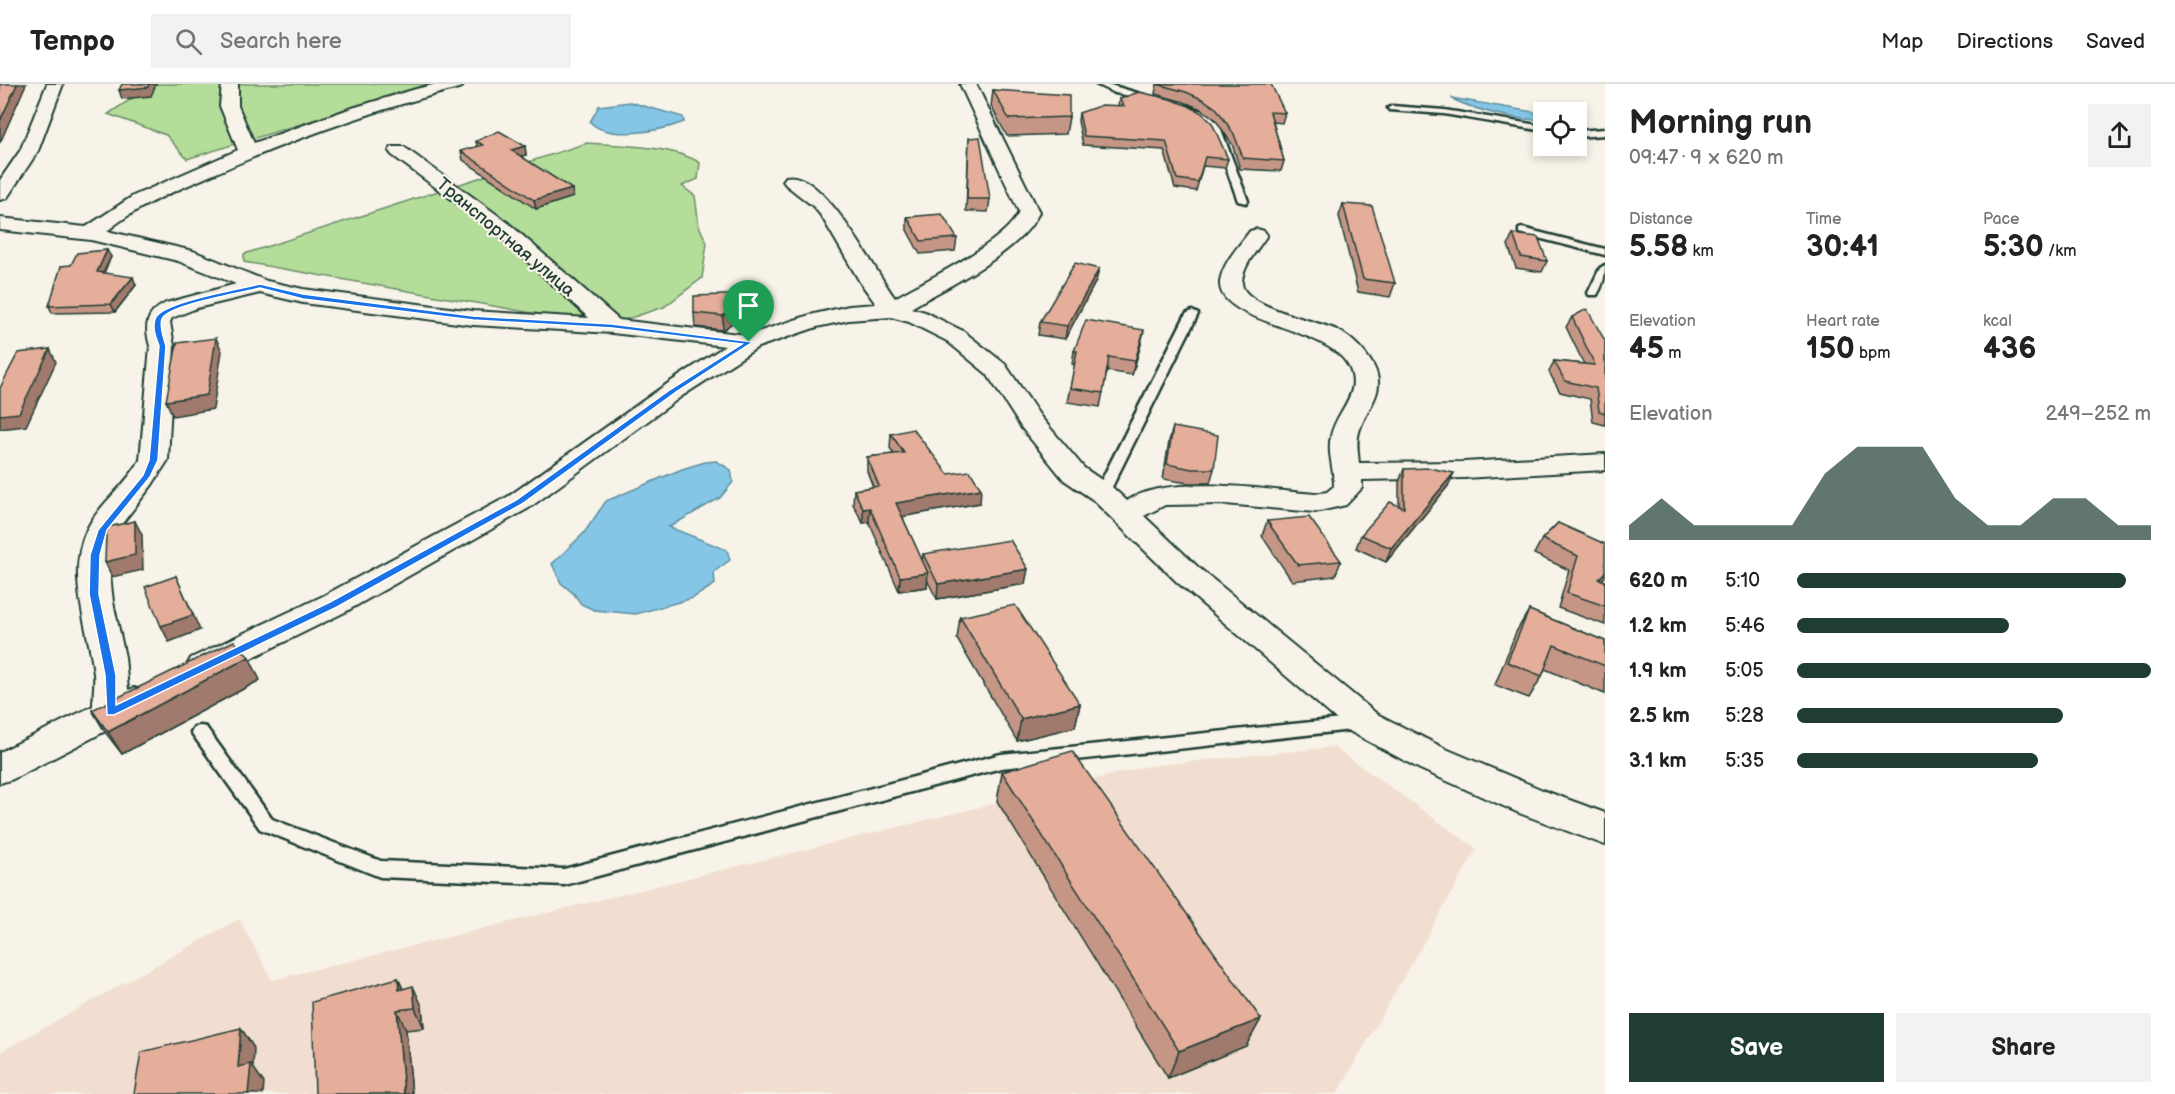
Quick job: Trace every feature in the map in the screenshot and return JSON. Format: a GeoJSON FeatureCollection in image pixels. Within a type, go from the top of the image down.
{"type":"FeatureCollection","features":[{"type":"Feature","properties":{"kind":"street"},"geometry":{"type":"LineString","coordinates":[[0,194],[29,150],[56,84]]}},
{"type":"Feature","properties":{"kind":"street"},"geometry":{"type":"LineString","coordinates":[[230,84],[229,106],[248,151]]}},
{"type":"Feature","properties":{"kind":"street"},"geometry":{"type":"LineString","coordinates":[[91,234],[126,206],[248,151],[412,95],[456,84]]}},
{"type":"Feature","properties":{"kind":"street"},"geometry":{"type":"LineString","coordinates":[[892,310],[1006,242],[1024,224],[1029,212],[968,84]]}},
{"type":"Feature","properties":{"kind":"street","name":"Транспортная улица"},"geometry":{"type":"LineString","coordinates":[[398,151],[500,226],[612,326]]}},
{"type":"Feature","properties":{"kind":"street"},"geometry":{"type":"LineString","coordinates":[[793,181],[821,203],[831,215],[871,282],[892,310]]}},
{"type":"Feature","properties":{"kind":"street"},"geometry":{"type":"LineString","coordinates":[[0,224],[91,234],[185,256],[260,286],[303,296],[473,318],[612,326],[749,342]]}},
{"type":"Feature","properties":{"kind":"street"},"geometry":{"type":"LineString","coordinates":[[1125,517],[1140,505],[1160,496],[1225,495],[1315,503],[1336,498],[1348,488],[1349,472],[1344,449],[1345,429],[1365,397],[1366,378],[1361,364],[1329,336],[1256,310],[1234,295],[1231,286],[1233,275],[1257,235]]}},
{"type":"Feature","properties":{"kind":"street"},"geometry":{"type":"LineString","coordinates":[[110,712],[111,675],[94,594],[95,555],[102,530],[147,475],[154,460],[162,346],[158,329],[159,317],[165,311],[178,306],[260,286]]}},
{"type":"Feature","properties":{"kind":"street"},"geometry":{"type":"LineString","coordinates":[[0,770],[110,712],[334,604],[519,502],[673,391],[749,342],[810,322],[849,313],[892,310],[917,317],[955,336],[996,369],[1030,421],[1074,474],[1102,493],[1188,575],[1364,723],[1433,759],[1532,802],[1605,829]]}},
{"type":"Feature","properties":{"kind":"street"},"geometry":{"type":"LineString","coordinates":[[1349,472],[1464,470],[1547,463],[1605,462]]}},
{"type":"Feature","properties":{"kind":"lane"},"geometry":{"type":"LineString","coordinates":[[1100,84],[1118,91],[1159,100]]}},
{"type":"Feature","properties":{"kind":"lane"},"geometry":{"type":"LineString","coordinates":[[1179,106],[1202,114],[1215,124],[1243,201]]}},
{"type":"Feature","properties":{"kind":"lane"},"geometry":{"type":"LineString","coordinates":[[1392,108],[1444,112],[1533,127]]}},
{"type":"Feature","properties":{"kind":"lane"},"geometry":{"type":"LineString","coordinates":[[1587,133],[1605,132]]}},
{"type":"Feature","properties":{"kind":"lane"},"geometry":{"type":"LineString","coordinates":[[1522,231],[1605,252]]}},
{"type":"Feature","properties":{"kind":"lane"},"geometry":{"type":"LineString","coordinates":[[1593,293],[1605,268]]}},
{"type":"Feature","properties":{"kind":"lane"},"geometry":{"type":"LineString","coordinates":[[1102,493],[1192,314]]}},
{"type":"Feature","properties":{"kind":"lane"},"geometry":{"type":"LineString","coordinates":[[200,732],[266,824],[380,869],[564,877],[1001,761],[1364,723]]}},
{"type":"Feature","properties":{"kind":"shaded area"},"geometry":{"type":"Polygon","coordinates":[[[1334,747],[1477,849],[1337,1094],[0,1094],[0,1052],[239,919],[272,980],[1148,766],[1334,747]]]}},
{"type":"Feature","properties":{"kind":"green space"},"geometry":{"type":"Polygon","coordinates":[[[154,84],[430,84],[187,159],[166,135],[108,114],[154,84]]]}},
{"type":"Feature","properties":{"kind":"green space"},"geometry":{"type":"Polygon","coordinates":[[[587,143],[661,150],[689,157],[700,163],[698,179],[682,186],[695,196],[699,226],[707,243],[702,278],[664,307],[606,326],[244,262],[244,254],[587,143]]]}},
{"type":"Feature","properties":{"kind":"water"},"geometry":{"type":"Polygon","coordinates":[[[1451,98],[1533,112],[1533,119],[1497,114],[1451,98]]]}},
{"type":"Feature","properties":{"kind":"water"},"geometry":{"type":"Polygon","coordinates":[[[630,102],[683,117],[684,122],[649,131],[622,133],[598,128],[590,122],[599,106],[630,102]]]}},
{"type":"Feature","properties":{"kind":"water"},"geometry":{"type":"Polygon","coordinates":[[[716,461],[731,470],[733,482],[720,498],[669,527],[727,550],[730,560],[714,572],[715,584],[693,598],[636,614],[594,610],[581,604],[574,594],[561,583],[552,564],[584,533],[606,501],[682,469],[716,461]]]}},
{"type":"Feature","properties":{"kind":"building"},"geometry":{"type":"Polygon","coordinates":[[[0,84],[17,84],[0,121],[0,84]]]}},
{"type":"Feature","properties":{"kind":"building"},"geometry":{"type":"Polygon","coordinates":[[[122,84],[149,84],[148,87],[119,90],[122,84]]]}},
{"type":"Feature","properties":{"kind":"building"},"geometry":{"type":"Polygon","coordinates":[[[1157,84],[1271,84],[1285,113],[1270,112],[1284,161],[1243,158],[1234,134],[1217,109],[1186,92],[1157,84]]]}},
{"type":"Feature","properties":{"kind":"building"},"geometry":{"type":"Polygon","coordinates":[[[993,90],[1069,95],[1069,117],[1009,119],[993,90]]]}},
{"type":"Feature","properties":{"kind":"building"},"geometry":{"type":"Polygon","coordinates":[[[1139,92],[1170,99],[1202,113],[1212,123],[1228,159],[1205,157],[1198,182],[1177,179],[1166,141],[1084,136],[1079,113],[1102,105],[1124,106],[1119,99],[1139,92]]]}},
{"type":"Feature","properties":{"kind":"building"},"geometry":{"type":"Polygon","coordinates":[[[499,131],[525,146],[511,150],[572,189],[534,200],[461,151],[483,145],[476,141],[499,131]]]}},
{"type":"Feature","properties":{"kind":"building"},"geometry":{"type":"Polygon","coordinates":[[[980,137],[990,199],[967,199],[969,138],[980,137]]]}},
{"type":"Feature","properties":{"kind":"building"},"geometry":{"type":"Polygon","coordinates":[[[1343,204],[1372,206],[1395,283],[1363,279],[1343,204]]]}},
{"type":"Feature","properties":{"kind":"building"},"geometry":{"type":"Polygon","coordinates":[[[942,214],[957,238],[921,241],[907,217],[942,214]]]}},
{"type":"Feature","properties":{"kind":"building"},"geometry":{"type":"Polygon","coordinates":[[[1513,234],[1538,237],[1547,261],[1521,257],[1513,234]]]}},
{"type":"Feature","properties":{"kind":"building"},"geometry":{"type":"Polygon","coordinates":[[[107,250],[97,272],[133,277],[111,304],[49,306],[61,266],[71,265],[77,253],[107,250]]]}},
{"type":"Feature","properties":{"kind":"building"},"geometry":{"type":"Polygon","coordinates":[[[1075,263],[1099,269],[1067,326],[1040,322],[1075,263]]]}},
{"type":"Feature","properties":{"kind":"building"},"geometry":{"type":"Polygon","coordinates":[[[752,294],[723,316],[694,313],[694,296],[752,294]]]}},
{"type":"Feature","properties":{"kind":"building"},"geometry":{"type":"Polygon","coordinates":[[[1587,309],[1605,341],[1605,413],[1599,411],[1596,388],[1565,381],[1554,361],[1595,365],[1572,317],[1587,309]]]}},
{"type":"Feature","properties":{"kind":"building"},"geometry":{"type":"Polygon","coordinates":[[[1086,320],[1144,330],[1135,361],[1109,357],[1103,393],[1070,388],[1077,351],[1074,351],[1086,320]]]}},
{"type":"Feature","properties":{"kind":"building"},"geometry":{"type":"Polygon","coordinates":[[[216,338],[207,395],[166,401],[177,343],[216,338]]]}},
{"type":"Feature","properties":{"kind":"building"},"geometry":{"type":"Polygon","coordinates":[[[50,349],[19,413],[0,415],[0,388],[18,353],[50,349]]]}},
{"type":"Feature","properties":{"kind":"building"},"geometry":{"type":"Polygon","coordinates":[[[1173,427],[1218,435],[1214,469],[1192,469],[1167,464],[1173,427]]]}},
{"type":"Feature","properties":{"kind":"building"},"geometry":{"type":"Polygon","coordinates":[[[913,429],[948,474],[970,471],[981,489],[896,503],[928,573],[900,577],[870,508],[863,509],[854,490],[879,486],[867,457],[904,453],[891,434],[913,429]]]}},
{"type":"Feature","properties":{"kind":"building"},"geometry":{"type":"Polygon","coordinates":[[[1429,468],[1454,473],[1391,548],[1361,535],[1390,502],[1404,508],[1404,469],[1429,468]]]}},
{"type":"Feature","properties":{"kind":"building"},"geometry":{"type":"Polygon","coordinates":[[[1309,517],[1341,561],[1298,565],[1267,521],[1309,517]]]}},
{"type":"Feature","properties":{"kind":"building"},"geometry":{"type":"Polygon","coordinates":[[[135,521],[135,555],[105,562],[108,527],[135,521]]]}},
{"type":"Feature","properties":{"kind":"building"},"geometry":{"type":"Polygon","coordinates":[[[1558,523],[1605,544],[1605,572],[1599,579],[1605,581],[1605,606],[1567,593],[1578,556],[1542,539],[1558,523]]]}},
{"type":"Feature","properties":{"kind":"building"},"geometry":{"type":"Polygon","coordinates":[[[1010,540],[1028,569],[938,584],[923,554],[1010,540]]]}},
{"type":"Feature","properties":{"kind":"building"},"geometry":{"type":"Polygon","coordinates":[[[176,576],[193,615],[161,626],[145,587],[176,576]]]}},
{"type":"Feature","properties":{"kind":"building"},"geometry":{"type":"Polygon","coordinates":[[[1015,605],[1080,704],[1021,719],[960,617],[1015,605]]]}},
{"type":"Feature","properties":{"kind":"building"},"geometry":{"type":"Polygon","coordinates":[[[1529,610],[1605,641],[1605,666],[1554,645],[1542,676],[1507,662],[1529,610]]]}},
{"type":"Feature","properties":{"kind":"building"},"geometry":{"type":"Polygon","coordinates":[[[234,641],[249,657],[108,732],[92,710],[234,641]]]}},
{"type":"Feature","properties":{"kind":"building"},"geometry":{"type":"Polygon","coordinates":[[[1072,751],[1261,1019],[1179,1051],[1002,772],[1072,751]]]}},
{"type":"Feature","properties":{"kind":"building"},"geometry":{"type":"Polygon","coordinates":[[[398,978],[399,990],[413,986],[415,1008],[397,1010],[404,1094],[315,1094],[312,1002],[398,978]]]}},
{"type":"Feature","properties":{"kind":"building"},"geometry":{"type":"Polygon","coordinates":[[[241,1028],[238,1067],[251,1064],[248,1094],[134,1094],[141,1052],[241,1028]]]}},
{"type":"Feature","properties":{"kind":"route"},"geometry":{"type":"LineString","coordinates":[[260,286],[303,296],[473,318],[612,326],[749,342],[673,391],[519,502],[334,604],[110,712],[111,675],[94,594],[95,555],[102,530],[147,475],[154,460],[161,385],[162,346],[158,329],[159,317],[165,311],[260,286]]}}]}
